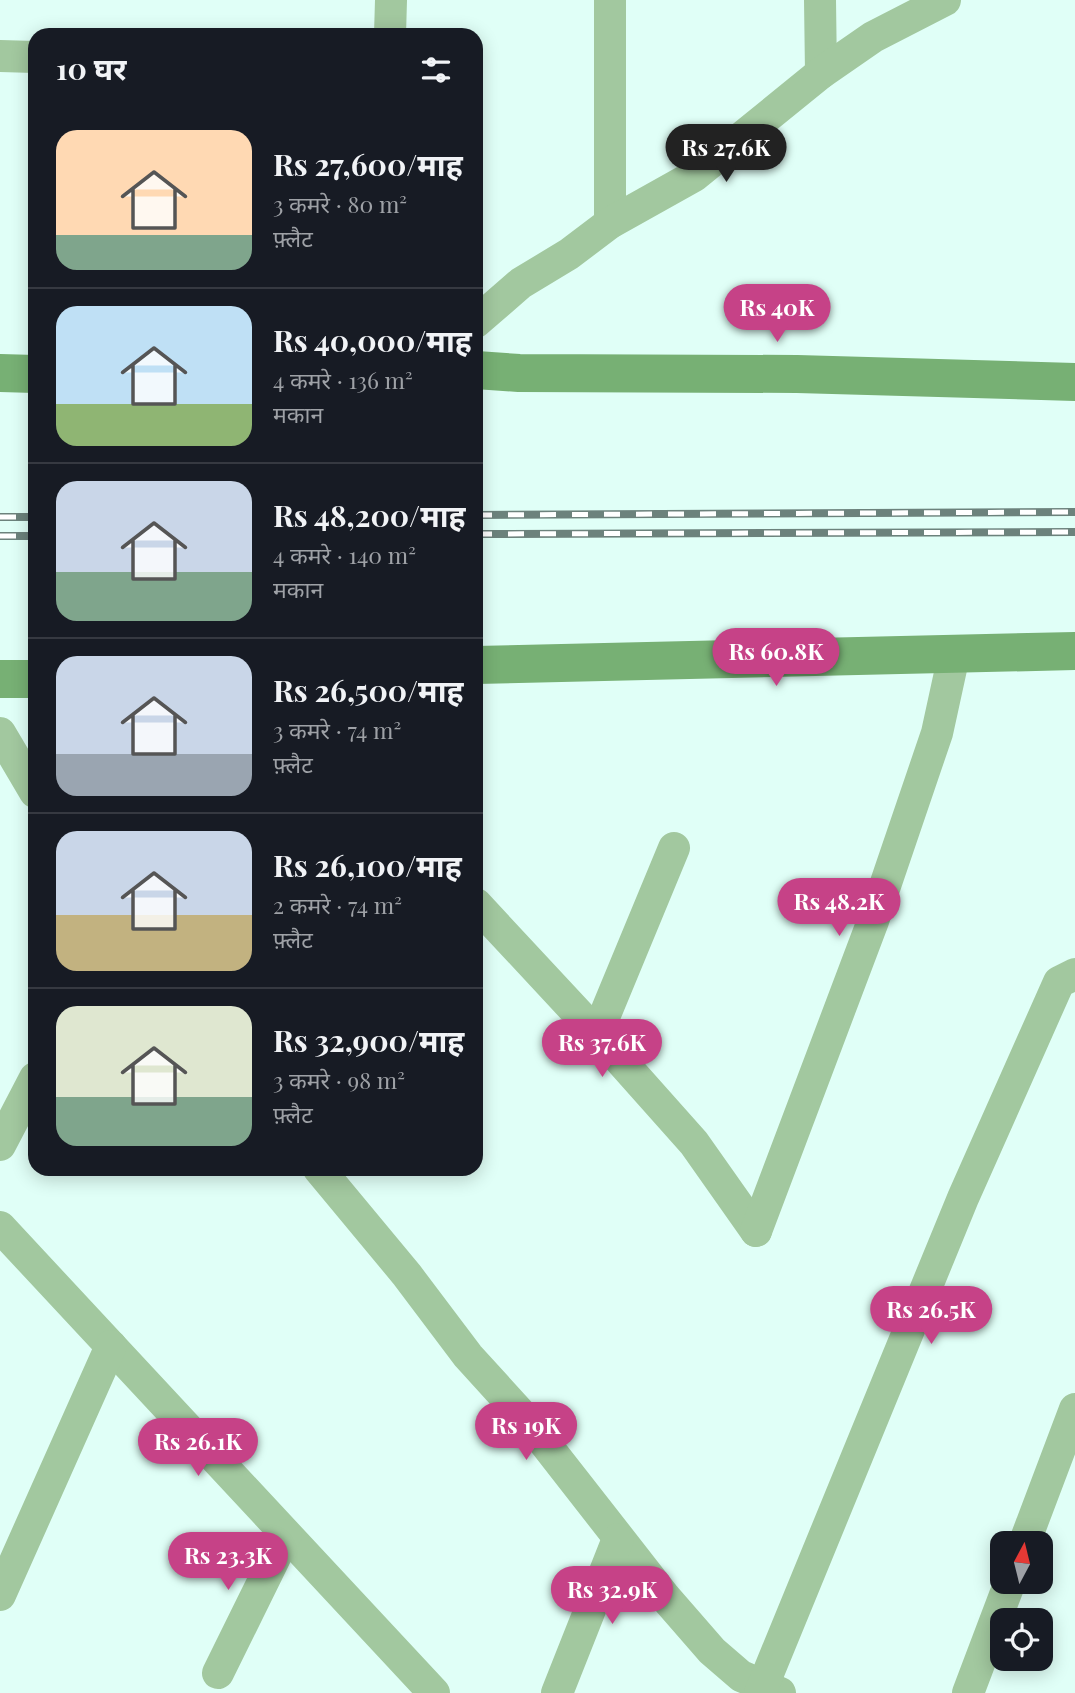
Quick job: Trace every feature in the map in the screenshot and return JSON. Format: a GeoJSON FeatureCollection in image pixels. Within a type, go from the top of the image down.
{"type":"FeatureCollection","features":[{"type":"Feature","properties":{"kind":"street"},"geometry":{"type":"LineString","coordinates":[[390,28],[391,0]]}},
{"type":"Feature","properties":{"kind":"street"},"geometry":{"type":"LineString","coordinates":[[610,0],[610,223]]}},
{"type":"Feature","properties":{"kind":"street"},"geometry":{"type":"LineString","coordinates":[[820,0],[821,73]]}},
{"type":"Feature","properties":{"kind":"street"},"geometry":{"type":"LineString","coordinates":[[483,316],[521,282],[569,254],[610,223],[694,176],[821,73],[873,37],[945,0]]}},
{"type":"Feature","properties":{"kind":"street"},"geometry":{"type":"LineString","coordinates":[[0,56],[28,57]]}},
{"type":"Feature","properties":{"kind":"street"},"geometry":{"type":"LineString","coordinates":[[483,370],[797,374],[1075,382]]}},
{"type":"Feature","properties":{"kind":"street"},"geometry":{"type":"LineString","coordinates":[[0,373],[28,374]]}},
{"type":"Feature","properties":{"kind":"street"},"geometry":{"type":"LineString","coordinates":[[483,665],[1075,651]]}},
{"type":"Feature","properties":{"kind":"street"},"geometry":{"type":"LineString","coordinates":[[483,912],[694,1143],[756,1231],[873,921],[937,733],[954,655]]}},
{"type":"Feature","properties":{"kind":"street"},"geometry":{"type":"LineString","coordinates":[[0,679],[28,679]]}},
{"type":"Feature","properties":{"kind":"street"},"geometry":{"type":"LineString","coordinates":[[0,733],[28,780]]}},
{"type":"Feature","properties":{"kind":"street"},"geometry":{"type":"LineString","coordinates":[[597,1034],[674,848]]}},
{"type":"Feature","properties":{"kind":"street"},"geometry":{"type":"LineString","coordinates":[[325,1176],[407,1275],[468,1356],[529,1423],[618,1539],[712,1651],[741,1676],[767,1690],[969,1186],[1059,982],[1075,974]]}},
{"type":"Feature","properties":{"kind":"street"},"geometry":{"type":"LineString","coordinates":[[0,1145],[28,1091]]}},
{"type":"Feature","properties":{"kind":"street"},"geometry":{"type":"LineString","coordinates":[[0,1227],[434,1693]]}},
{"type":"Feature","properties":{"kind":"street"},"geometry":{"type":"LineString","coordinates":[[0,1595],[111,1346]]}},
{"type":"Feature","properties":{"kind":"street"},"geometry":{"type":"LineString","coordinates":[[1029,1531],[1075,1409]]}},
{"type":"Feature","properties":{"kind":"street"},"geometry":{"type":"LineString","coordinates":[[218,1673],[286,1535]]}},
{"type":"Feature","properties":{"kind":"street"},"geometry":{"type":"LineString","coordinates":[[557,1693],[618,1539]]}},
{"type":"Feature","properties":{"kind":"street"},"geometry":{"type":"LineString","coordinates":[[968,1693],[1005,1594]]}},
{"type":"Feature","properties":{"kind":"railway"},"geometry":{"type":"LineString","coordinates":[[483,515],[1075,512]]}},
{"type":"Feature","properties":{"kind":"railway"},"geometry":{"type":"LineString","coordinates":[[0,517],[28,517]]}},
{"type":"Feature","properties":{"kind":"railway"},"geometry":{"type":"LineString","coordinates":[[483,534],[1075,532]]}},
{"type":"Feature","properties":{"kind":"railway"},"geometry":{"type":"LineString","coordinates":[[0,536],[28,536]]}}]}
